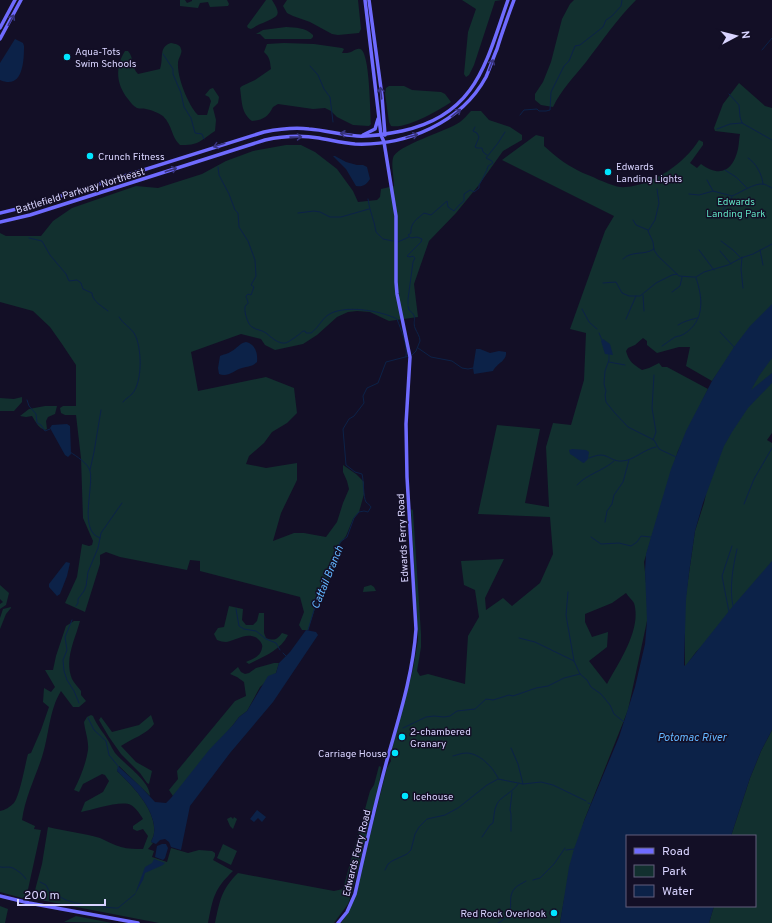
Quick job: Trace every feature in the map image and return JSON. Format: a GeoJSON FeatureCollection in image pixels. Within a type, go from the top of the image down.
{"type":"FeatureCollection","features":[{"type":"Feature","properties":{"kind":"main road"},"geometry":{"type":"LineString","coordinates":[[0,28],[15,0]]}},
{"type":"Feature","properties":{"kind":"main road"},"geometry":{"type":"LineString","coordinates":[[0,39],[21,0]]}},
{"type":"Feature","properties":{"kind":"main road"},"geometry":{"type":"LineString","coordinates":[[365,0],[378,112],[383,135]]}},
{"type":"Feature","properties":{"kind":"main road"},"geometry":{"type":"LineString","coordinates":[[369,0],[382,96],[383,135]]}},
{"type":"Feature","properties":{"kind":"main road","name":"Battlefield Parkway Northeast"},"geometry":{"type":"LineString","coordinates":[[0,213],[29,206],[264,132],[289,128],[303,128],[359,136],[383,135],[416,128],[433,121],[448,112],[466,95],[476,82],[484,67],[508,0]]}},
{"type":"Feature","properties":{"kind":"main road","name":"Battlefield Parkway Northeast"},"geometry":{"type":"LineString","coordinates":[[0,222],[30,215],[265,140],[301,136],[356,144],[384,142],[426,131],[451,116],[466,104],[486,76],[514,0]]}},
{"type":"Feature","properties":{"kind":"main road"},"geometry":{"type":"LineString","coordinates":[[359,136],[375,129],[378,121],[378,112]]}},
{"type":"Feature","properties":{"kind":"main road","name":"Edwards Ferry Road"},"geometry":{"type":"LineString","coordinates":[[338,923],[347,912],[355,894],[386,762],[407,689],[414,648],[415,621],[408,507],[406,424],[410,356],[400,315],[397,294],[396,216],[383,135]]}},
{"type":"Feature","properties":{"kind":"main road"},"geometry":{"type":"LineString","coordinates":[[0,896],[28,903],[138,923]]}},
{"type":"Feature","properties":{"kind":"green space"},"geometry":{"type":"Polygon","coordinates":[[[180,0],[185,0],[187,3],[192,0],[227,0],[229,4],[228,6],[210,7],[208,2],[200,3],[198,8],[180,6],[180,0]]]}},
{"type":"Feature","properties":{"kind":"green space"},"geometry":{"type":"Polygon","coordinates":[[[266,0],[272,0],[278,13],[277,15],[251,29],[248,28],[247,26],[266,0]]]}},
{"type":"Feature","properties":{"kind":"green space"},"geometry":{"type":"Polygon","coordinates":[[[287,0],[358,0],[361,29],[359,33],[338,35],[332,34],[310,22],[287,13],[283,6],[287,0]]]}},
{"type":"Feature","properties":{"kind":"green space"},"geometry":{"type":"Polygon","coordinates":[[[462,0],[502,0],[495,1],[474,65],[469,75],[466,77],[464,74],[468,32],[476,9],[462,0]]]}},
{"type":"Feature","properties":{"kind":"green space"},"geometry":{"type":"Polygon","coordinates":[[[574,0],[636,0],[616,22],[568,84],[553,107],[541,105],[535,100],[535,94],[543,82],[551,62],[562,19],[570,4],[574,0]]]}},
{"type":"Feature","properties":{"kind":"green space"},"geometry":{"type":"Polygon","coordinates":[[[286,27],[304,29],[310,32],[313,37],[311,39],[265,39],[260,34],[256,34],[263,30],[286,27]]]}},
{"type":"Feature","properties":{"kind":"green space"},"geometry":{"type":"Polygon","coordinates":[[[171,43],[180,46],[181,52],[178,63],[179,76],[187,98],[198,115],[207,115],[211,101],[209,97],[205,95],[210,89],[213,88],[219,97],[218,103],[213,108],[216,120],[215,131],[197,143],[180,145],[163,116],[153,111],[137,108],[133,105],[124,93],[119,81],[118,69],[125,51],[130,53],[134,68],[138,74],[160,69],[164,47],[171,43]]]}},
{"type":"Feature","properties":{"kind":"green space"},"geometry":{"type":"Polygon","coordinates":[[[267,44],[314,44],[342,48],[344,49],[342,53],[349,53],[356,49],[360,49],[363,52],[368,70],[371,124],[369,126],[353,125],[337,117],[325,108],[313,109],[278,104],[273,107],[267,116],[262,119],[252,121],[248,118],[244,110],[240,88],[271,69],[269,58],[264,52],[267,44]]]}},
{"type":"Feature","properties":{"kind":"green space","name":"Edwards Landing Park"},"geometry":{"type":"Polygon","coordinates":[[[739,83],[765,106],[772,108],[772,305],[739,342],[712,381],[686,366],[690,347],[679,347],[657,353],[647,345],[647,341],[643,338],[626,351],[628,358],[642,370],[659,363],[662,367],[667,367],[708,389],[678,451],[644,562],[647,593],[647,621],[628,710],[584,821],[564,900],[560,923],[341,923],[354,898],[387,768],[391,761],[390,756],[413,669],[418,640],[411,510],[412,509],[413,511],[421,634],[421,647],[417,671],[420,676],[428,674],[465,684],[468,636],[479,617],[475,590],[464,585],[461,561],[504,559],[485,598],[486,610],[503,598],[512,606],[540,583],[553,554],[550,517],[478,514],[497,425],[540,429],[525,503],[549,507],[546,447],[553,423],[571,425],[584,380],[586,333],[570,329],[605,231],[614,216],[502,160],[536,135],[544,137],[544,146],[573,168],[612,185],[626,187],[647,182],[667,171],[685,157],[699,140],[703,142],[703,145],[690,163],[697,168],[701,164],[714,171],[725,170],[733,163],[736,157],[740,134],[715,131],[714,128],[723,104],[739,83]],[[626,593],[612,603],[585,614],[585,622],[592,637],[608,632],[607,647],[589,661],[607,684],[623,656],[635,624],[636,613],[634,603],[626,593]]]}},
{"type":"Feature","properties":{"kind":"green space"},"geometry":{"type":"Polygon","coordinates":[[[389,86],[404,86],[412,90],[441,92],[445,94],[451,102],[414,122],[405,125],[391,126],[389,122],[385,94],[386,88],[389,86]]]}},
{"type":"Feature","properties":{"kind":"green space"},"geometry":{"type":"Polygon","coordinates":[[[471,111],[481,111],[489,120],[510,127],[522,135],[522,140],[503,151],[478,186],[456,213],[429,241],[414,284],[418,317],[389,321],[370,312],[348,312],[337,317],[317,335],[303,344],[275,350],[265,345],[261,339],[241,334],[191,352],[198,391],[266,377],[294,388],[297,413],[287,423],[272,432],[264,443],[249,456],[246,464],[266,468],[297,463],[297,480],[281,513],[273,541],[294,533],[304,533],[326,537],[337,522],[349,489],[343,472],[343,465],[364,482],[364,494],[359,512],[353,519],[346,536],[335,550],[329,582],[322,587],[308,630],[302,630],[299,625],[304,612],[300,597],[200,571],[200,561],[190,560],[187,570],[120,557],[106,552],[100,555],[100,564],[85,612],[65,603],[77,577],[82,544],[89,546],[92,545],[93,541],[83,518],[81,458],[76,415],[65,415],[61,413],[60,408],[63,406],[76,406],[76,365],[50,327],[33,311],[0,302],[0,233],[6,236],[41,236],[53,221],[72,208],[136,186],[158,188],[202,174],[226,161],[253,151],[286,145],[301,145],[315,152],[337,169],[353,191],[358,202],[377,200],[380,197],[381,189],[394,186],[392,161],[396,153],[412,144],[453,126],[460,122],[471,111]]]}},
{"type":"Feature","properties":{"kind":"green space"},"geometry":{"type":"Polygon","coordinates":[[[772,353],[772,433],[767,440],[772,443],[772,572],[696,652],[685,667],[685,602],[695,531],[704,503],[712,466],[735,414],[772,353]]]}},
{"type":"Feature","properties":{"kind":"green space"},"geometry":{"type":"Polygon","coordinates":[[[22,397],[22,402],[14,411],[0,411],[0,398],[14,399],[22,397]]]}},
{"type":"Feature","properties":{"kind":"green space"},"geometry":{"type":"Polygon","coordinates":[[[45,406],[57,406],[55,414],[48,417],[46,421],[47,429],[45,430],[39,426],[32,416],[20,416],[29,409],[45,406]]]}},
{"type":"Feature","properties":{"kind":"green space"},"geometry":{"type":"Polygon","coordinates":[[[0,585],[9,593],[6,605],[0,609],[0,604],[3,602],[0,599],[0,585]]]}},
{"type":"Feature","properties":{"kind":"green space"},"geometry":{"type":"Polygon","coordinates":[[[371,585],[376,591],[363,592],[364,587],[371,585]]]}},
{"type":"Feature","properties":{"kind":"green space"},"geometry":{"type":"Polygon","coordinates":[[[229,606],[243,609],[242,620],[246,625],[253,625],[257,621],[259,613],[264,613],[264,633],[266,638],[275,639],[282,633],[288,635],[285,641],[266,656],[249,664],[246,662],[256,657],[261,651],[262,645],[259,640],[251,636],[243,636],[224,642],[217,640],[214,634],[218,628],[224,627],[229,606]]]}},
{"type":"Feature","properties":{"kind":"green space"},"geometry":{"type":"Polygon","coordinates":[[[11,607],[6,614],[0,629],[0,618],[3,609],[11,607]]]}},
{"type":"Feature","properties":{"kind":"green space"},"geometry":{"type":"Polygon","coordinates":[[[74,621],[80,621],[71,650],[69,664],[70,672],[72,679],[86,701],[79,707],[73,707],[61,691],[54,706],[44,749],[23,812],[22,820],[35,826],[34,829],[41,830],[27,894],[22,898],[0,892],[0,811],[11,806],[16,799],[28,754],[31,753],[49,707],[43,702],[44,688],[51,692],[55,687],[45,670],[53,670],[66,626],[74,621]]]}},
{"type":"Feature","properties":{"kind":"green space"},"geometry":{"type":"Polygon","coordinates":[[[279,663],[276,673],[260,687],[247,711],[239,717],[173,796],[169,790],[178,779],[177,771],[235,701],[246,696],[244,682],[230,674],[238,667],[241,672],[245,674],[256,668],[279,663]]]}},
{"type":"Feature","properties":{"kind":"green space"},"geometry":{"type":"Polygon","coordinates":[[[91,715],[115,753],[142,779],[149,790],[150,796],[119,766],[117,771],[136,791],[148,807],[152,816],[154,833],[151,842],[153,843],[148,849],[154,851],[152,857],[167,862],[171,848],[188,853],[199,850],[212,851],[215,853],[213,860],[233,871],[222,883],[215,894],[208,923],[159,923],[35,899],[34,894],[42,864],[48,827],[94,836],[129,849],[143,849],[148,836],[143,829],[137,831],[133,829],[133,826],[143,819],[131,805],[114,804],[81,812],[85,802],[103,792],[109,781],[105,775],[102,774],[83,784],[79,792],[74,790],[86,760],[88,750],[84,722],[87,717],[91,715]]]}},
{"type":"Feature","properties":{"kind":"green space"},"geometry":{"type":"Polygon","coordinates":[[[151,715],[154,724],[151,728],[121,746],[136,762],[152,771],[149,784],[121,754],[99,720],[101,717],[112,732],[139,725],[151,715]]]}},
{"type":"Feature","properties":{"kind":"green space"},"geometry":{"type":"Polygon","coordinates":[[[772,730],[772,923],[709,923],[714,907],[756,907],[756,835],[731,835],[750,778],[761,751],[772,730]]]}},
{"type":"Feature","properties":{"kind":"green space"},"geometry":{"type":"Polygon","coordinates":[[[379,766],[381,767],[379,786],[352,893],[348,904],[334,923],[215,923],[222,896],[232,879],[238,873],[334,891],[343,889],[370,791],[374,785],[379,766]]]}},
{"type":"Feature","properties":{"kind":"green space"},"geometry":{"type":"Polygon","coordinates":[[[231,817],[233,819],[234,817],[237,819],[233,829],[227,819],[231,817]]]}},
{"type":"Feature","properties":{"kind":"green space"},"geometry":{"type":"Polygon","coordinates":[[[223,844],[237,851],[231,865],[217,858],[223,844]]]}},
{"type":"Feature","properties":{"kind":"green space"},"geometry":{"type":"Polygon","coordinates":[[[0,906],[8,909],[5,923],[0,923],[0,906]]]}},
{"type":"Feature","properties":{"kind":"green space"},"geometry":{"type":"Polygon","coordinates":[[[76,916],[112,923],[64,922],[76,916]]]}},
{"type":"Feature","properties":{"kind":"water"},"geometry":{"type":"Polygon","coordinates":[[[15,39],[23,43],[24,46],[21,72],[18,78],[13,81],[8,82],[0,80],[0,63],[15,39]]]}},
{"type":"Feature","properties":{"kind":"water"},"geometry":{"type":"Polygon","coordinates":[[[333,156],[346,162],[367,167],[370,179],[364,185],[356,186],[346,169],[333,156]]]}},
{"type":"Feature","properties":{"kind":"water","name":"Potomac River"},"geometry":{"type":"Polygon","coordinates":[[[772,304],[772,358],[751,390],[772,373],[772,383],[748,408],[732,432],[724,446],[703,503],[695,531],[689,573],[686,600],[684,665],[686,665],[733,606],[772,561],[772,730],[761,751],[750,778],[731,835],[626,835],[626,907],[714,907],[709,923],[560,923],[569,867],[574,849],[619,737],[635,687],[645,644],[647,621],[645,571],[646,554],[671,469],[686,431],[712,381],[734,347],[750,326],[772,304]]]}},
{"type":"Feature","properties":{"kind":"water"},"geometry":{"type":"Polygon","coordinates":[[[603,339],[610,344],[613,355],[605,354],[601,341],[603,339]]]}},
{"type":"Feature","properties":{"kind":"water"},"geometry":{"type":"Polygon","coordinates":[[[246,342],[254,347],[257,355],[257,362],[252,366],[239,369],[225,375],[219,374],[218,368],[220,356],[234,350],[246,342]]]}},
{"type":"Feature","properties":{"kind":"water"},"geometry":{"type":"Polygon","coordinates":[[[476,349],[490,353],[499,351],[506,352],[506,355],[493,371],[474,374],[473,368],[476,349]]]}},
{"type":"Feature","properties":{"kind":"water"},"geometry":{"type":"Polygon","coordinates":[[[67,424],[70,426],[71,454],[68,457],[65,455],[50,428],[52,425],[67,424]]]}},
{"type":"Feature","properties":{"kind":"water"},"geometry":{"type":"Polygon","coordinates":[[[569,450],[586,450],[589,452],[588,459],[584,463],[570,454],[569,450]]]}},
{"type":"Feature","properties":{"kind":"water"},"geometry":{"type":"Polygon","coordinates":[[[66,562],[70,563],[67,576],[60,594],[57,596],[49,587],[49,584],[66,562]]]}},
{"type":"Feature","properties":{"kind":"water"},"geometry":{"type":"Polygon","coordinates":[[[306,630],[316,632],[318,635],[273,702],[230,753],[190,806],[181,850],[171,847],[169,842],[165,839],[160,840],[156,844],[151,842],[154,833],[152,816],[148,807],[136,791],[117,771],[118,766],[155,802],[166,803],[209,750],[239,717],[247,711],[268,676],[276,673],[279,663],[290,652],[306,630]]]}},
{"type":"Feature","properties":{"kind":"water"},"geometry":{"type":"Polygon","coordinates":[[[257,810],[266,817],[262,822],[258,818],[254,822],[250,819],[257,810]]]}},
{"type":"Feature","properties":{"kind":"water"},"geometry":{"type":"Polygon","coordinates":[[[166,844],[168,848],[163,860],[155,857],[157,846],[166,844]]]}},
{"type":"Feature","properties":{"kind":"water"},"geometry":{"type":"Polygon","coordinates":[[[154,859],[165,863],[145,873],[143,880],[135,894],[145,867],[152,863],[154,859]]]}},
{"type":"Feature","properties":{"kind":"waterway","name":"Cattail Branch"},"geometry":{"type":"LineString","coordinates":[[520,115],[524,110],[550,110],[551,92],[564,66],[569,61],[575,46],[580,45],[603,27],[606,20],[621,6],[622,0]]}},
{"type":"Feature","properties":{"kind":"waterway"},"geometry":{"type":"LineString","coordinates":[[762,50],[772,38]]}},
{"type":"Feature","properties":{"kind":"waterway"},"geometry":{"type":"LineString","coordinates":[[163,54],[173,69],[173,74],[181,93],[184,107],[191,118],[195,133],[202,134],[204,139]]}},
{"type":"Feature","properties":{"kind":"waterway"},"geometry":{"type":"LineString","coordinates":[[310,66],[318,75],[324,89],[330,97],[333,122]]}},
{"type":"Feature","properties":{"kind":"waterway"},"geometry":{"type":"LineString","coordinates":[[729,94],[739,105],[742,123],[772,140]]}},
{"type":"Feature","properties":{"kind":"waterway"},"geometry":{"type":"LineString","coordinates":[[717,129],[730,124],[742,123]]}},
{"type":"Feature","properties":{"kind":"waterway"},"geometry":{"type":"LineString","coordinates":[[475,127],[473,131],[477,133],[479,137],[475,147],[482,148],[483,152],[487,155]]}},
{"type":"Feature","properties":{"kind":"waterway","name":"Cattail Branch"},"geometry":{"type":"LineString","coordinates":[[408,304],[413,262],[415,258],[413,256],[407,256],[421,242],[422,239],[417,237],[411,238],[408,235],[411,233],[413,224],[424,213],[431,215],[447,201],[448,207],[454,211],[464,201],[464,194],[470,190],[474,192],[479,188],[488,166],[493,163],[486,158],[505,132]]}},
{"type":"Feature","properties":{"kind":"waterway"},"geometry":{"type":"LineString","coordinates":[[748,158],[758,169],[763,184]]}},
{"type":"Feature","properties":{"kind":"waterway"},"geometry":{"type":"LineString","coordinates":[[218,167],[219,175],[235,210],[238,213],[239,227],[248,241],[255,260],[256,276],[251,285],[254,287],[251,295],[248,294],[246,296],[248,303],[245,307],[245,312],[249,324],[277,341],[287,343],[303,331],[306,333],[311,333],[328,315],[335,312],[353,309],[373,311],[397,319],[405,343],[406,357]]}},
{"type":"Feature","properties":{"kind":"waterway"},"geometry":{"type":"LineString","coordinates":[[725,170],[736,177],[747,188]]}},
{"type":"Feature","properties":{"kind":"waterway"},"geometry":{"type":"LineString","coordinates":[[707,180],[713,191]]}},
{"type":"Feature","properties":{"kind":"waterway"},"geometry":{"type":"LineString","coordinates":[[689,194],[699,195],[713,191],[732,196],[759,184],[764,184],[772,188]]}},
{"type":"Feature","properties":{"kind":"waterway"},"geometry":{"type":"LineString","coordinates":[[657,189],[659,203],[655,220],[648,231],[653,242],[654,250],[658,256],[679,276],[696,277],[704,272],[728,265],[772,244]]}},
{"type":"Feature","properties":{"kind":"waterway"},"geometry":{"type":"LineString","coordinates":[[722,214],[724,208],[732,197]]}},
{"type":"Feature","properties":{"kind":"waterway"},"geometry":{"type":"LineString","coordinates":[[368,199],[376,232],[383,239],[393,241]]}},
{"type":"Feature","properties":{"kind":"waterway"},"geometry":{"type":"LineString","coordinates":[[298,213],[314,211],[330,217],[341,217],[369,209]]}},
{"type":"Feature","properties":{"kind":"waterway"},"geometry":{"type":"LineString","coordinates":[[633,220],[636,225],[648,230]]}},
{"type":"Feature","properties":{"kind":"waterway"},"geometry":{"type":"LineString","coordinates":[[398,242],[409,237]]}},
{"type":"Feature","properties":{"kind":"waterway"},"geometry":{"type":"LineString","coordinates":[[29,238],[42,241],[50,255],[66,274],[69,281],[77,280],[81,283],[83,289],[92,293],[95,301],[108,311]]}},
{"type":"Feature","properties":{"kind":"waterway"},"geometry":{"type":"LineString","coordinates":[[721,241],[740,257]]}},
{"type":"Feature","properties":{"kind":"waterway"},"geometry":{"type":"LineString","coordinates":[[623,259],[630,255],[654,249]]}},
{"type":"Feature","properties":{"kind":"waterway"},"geometry":{"type":"LineString","coordinates":[[699,250],[714,270]]}},
{"type":"Feature","properties":{"kind":"waterway"},"geometry":{"type":"LineString","coordinates":[[760,250],[763,265]]}},
{"type":"Feature","properties":{"kind":"waterway"},"geometry":{"type":"LineString","coordinates":[[720,251],[731,264]]}},
{"type":"Feature","properties":{"kind":"waterway"},"geometry":{"type":"LineString","coordinates":[[742,257],[741,269],[743,288]]}},
{"type":"Feature","properties":{"kind":"waterway"},"geometry":{"type":"LineString","coordinates":[[603,283],[616,282],[622,293],[629,296],[640,296],[656,283],[677,274]]}},
{"type":"Feature","properties":{"kind":"waterway"},"geometry":{"type":"LineString","coordinates":[[672,292],[680,286],[682,277]]}},
{"type":"Feature","properties":{"kind":"waterway"},"geometry":{"type":"LineString","coordinates":[[662,346],[675,337],[684,334],[696,323],[699,316],[701,301],[696,278]]}},
{"type":"Feature","properties":{"kind":"waterway"},"geometry":{"type":"LineString","coordinates":[[643,295],[644,311]]}},
{"type":"Feature","properties":{"kind":"waterway"},"geometry":{"type":"LineString","coordinates":[[626,319],[636,296]]}},
{"type":"Feature","properties":{"kind":"waterway","name":"Cattail Branch"},"geometry":{"type":"LineString","coordinates":[[408,306],[409,310],[415,317],[414,325],[420,339],[416,351],[412,355]]}},
{"type":"Feature","properties":{"kind":"waterway"},"geometry":{"type":"LineString","coordinates":[[582,309],[589,322],[597,329]]}},
{"type":"Feature","properties":{"kind":"waterway"},"geometry":{"type":"LineString","coordinates":[[119,317],[122,322],[134,333],[139,346],[140,355],[140,373],[136,388],[123,402]]}},
{"type":"Feature","properties":{"kind":"waterway"},"geometry":{"type":"LineString","coordinates":[[678,325],[697,318]]}},
{"type":"Feature","properties":{"kind":"waterway"},"geometry":{"type":"LineString","coordinates":[[720,332],[734,347]]}},
{"type":"Feature","properties":{"kind":"waterway"},"geometry":{"type":"LineString","coordinates":[[599,333],[602,340]]}},
{"type":"Feature","properties":{"kind":"waterway"},"geometry":{"type":"LineString","coordinates":[[418,348],[431,357],[452,361],[462,368],[473,368]]}},
{"type":"Feature","properties":{"kind":"waterway"},"geometry":{"type":"LineString","coordinates":[[609,354],[604,384],[606,391],[606,402],[628,427],[654,440],[659,449],[676,457]]}},
{"type":"Feature","properties":{"kind":"waterway","name":"Cattail Branch"},"geometry":{"type":"LineString","coordinates":[[308,630],[321,587],[323,582],[327,579],[331,564],[337,557],[340,542],[347,537],[354,518],[359,512],[368,512],[371,507],[365,500],[362,474],[355,472],[346,465],[343,429],[349,419],[354,416],[364,403],[363,396],[367,388],[378,383],[386,362],[409,356]]}},
{"type":"Feature","properties":{"kind":"waterway"},"geometry":{"type":"LineString","coordinates":[[609,362],[625,365]]}},
{"type":"Feature","properties":{"kind":"waterway"},"geometry":{"type":"LineString","coordinates":[[653,440],[656,432],[652,408],[654,375]]}},
{"type":"Feature","properties":{"kind":"waterway"},"geometry":{"type":"LineString","coordinates":[[27,400],[29,406],[36,414],[37,423],[41,425],[45,431],[50,429]]}},
{"type":"Feature","properties":{"kind":"waterway"},"geometry":{"type":"LineString","coordinates":[[90,470],[101,410]]}},
{"type":"Feature","properties":{"kind":"waterway"},"geometry":{"type":"LineString","coordinates":[[589,458],[601,455],[619,461],[626,460],[656,447]]}},
{"type":"Feature","properties":{"kind":"waterway"},"geometry":{"type":"LineString","coordinates":[[744,504],[754,479],[772,448]]}},
{"type":"Feature","properties":{"kind":"waterway"},"geometry":{"type":"LineString","coordinates":[[70,452],[89,468],[91,478],[88,518],[93,534],[100,538]]}},
{"type":"Feature","properties":{"kind":"waterway"},"geometry":{"type":"LineString","coordinates":[[605,522],[607,511],[612,504],[614,495],[623,482],[629,460]]}},
{"type":"Feature","properties":{"kind":"waterway"},"geometry":{"type":"LineString","coordinates":[[577,485],[585,478],[614,461]]}},
{"type":"Feature","properties":{"kind":"waterway"},"geometry":{"type":"LineString","coordinates":[[76,606],[78,599],[86,586],[88,572],[98,548],[101,533],[122,503]]}},
{"type":"Feature","properties":{"kind":"waterway"},"geometry":{"type":"LineString","coordinates":[[591,537],[601,544],[619,543],[631,546],[637,542],[641,536],[651,537]]}},
{"type":"Feature","properties":{"kind":"waterway"},"geometry":{"type":"LineString","coordinates":[[729,612],[722,576],[732,546]]}},
{"type":"Feature","properties":{"kind":"waterway"},"geometry":{"type":"LineString","coordinates":[[733,606],[731,585],[737,549]]}},
{"type":"Feature","properties":{"kind":"waterway"},"geometry":{"type":"LineString","coordinates":[[568,592],[566,615],[574,661]]}},
{"type":"Feature","properties":{"kind":"waterway"},"geometry":{"type":"LineString","coordinates":[[236,609],[239,626],[244,629],[256,631],[266,639],[276,643],[280,650]]}},
{"type":"Feature","properties":{"kind":"waterway"},"geometry":{"type":"LineString","coordinates":[[72,620],[65,637],[67,650],[63,660],[67,680],[79,703]]}},
{"type":"Feature","properties":{"kind":"waterway"},"geometry":{"type":"LineString","coordinates":[[519,638],[535,642],[574,661],[580,674],[587,680],[591,687],[601,694],[610,705],[614,714],[624,722]]}},
{"type":"Feature","properties":{"kind":"waterway"},"geometry":{"type":"LineString","coordinates":[[283,653],[286,656]]}},
{"type":"Feature","properties":{"kind":"waterway"},"geometry":{"type":"LineString","coordinates":[[403,728],[426,717],[450,716],[457,711],[475,709],[486,699],[493,700],[509,695],[513,696],[536,688],[548,686],[564,678],[580,674]]}},
{"type":"Feature","properties":{"kind":"waterway"},"geometry":{"type":"LineString","coordinates":[[88,718],[94,730],[106,741],[109,755],[118,766]]}},
{"type":"Feature","properties":{"kind":"waterway"},"geometry":{"type":"LineString","coordinates":[[511,748],[518,764],[523,784]]}},
{"type":"Feature","properties":{"kind":"waterway"},"geometry":{"type":"LineString","coordinates":[[453,756],[466,753],[476,755],[489,765],[498,778]]}},
{"type":"Feature","properties":{"kind":"waterway"},"geometry":{"type":"LineString","coordinates":[[385,870],[388,864],[407,854],[411,850],[415,834],[419,827],[427,819],[445,815],[458,808],[487,785],[498,779],[523,784],[541,782],[553,785],[586,801]]}},
{"type":"Feature","properties":{"kind":"waterway"},"geometry":{"type":"LineString","coordinates":[[482,837],[493,823],[495,808],[499,802],[518,784]]}},
{"type":"Feature","properties":{"kind":"waterway"},"geometry":{"type":"LineString","coordinates":[[511,831],[510,810],[512,792]]}},
{"type":"Feature","properties":{"kind":"waterway"},"geometry":{"type":"LineString","coordinates":[[533,880],[540,878],[554,864],[565,848]]}},
{"type":"Feature","properties":{"kind":"waterway"},"geometry":{"type":"LineString","coordinates":[[566,850],[574,849]]}},
{"type":"Feature","properties":{"kind":"waterway"},"geometry":{"type":"LineString","coordinates":[[0,867],[13,868],[22,874],[26,879]]}},
{"type":"Feature","properties":{"kind":"waterway"},"geometry":{"type":"LineString","coordinates":[[498,923],[505,919],[510,911],[511,897],[515,888],[526,881]]}},
{"type":"Feature","properties":{"kind":"waterway"},"geometry":{"type":"LineString","coordinates":[[40,882],[46,885],[49,891],[66,900],[90,906],[103,905],[103,907],[118,908],[135,894]]}},
{"type":"Feature","properties":{"kind":"place","name":"Aqua-Tots Swim Schools"},"geometry":{"type":"Point","coordinates":[67,57]}},
{"type":"Feature","properties":{"kind":"place","name":"Crunch Fitness"},"geometry":{"type":"Point","coordinates":[90,156]}},
{"type":"Feature","properties":{"kind":"place","name":"Edwards Landing Lights"},"geometry":{"type":"Point","coordinates":[608,172]}},
{"type":"Feature","properties":{"kind":"place","name":"2-chambered Granary"},"geometry":{"type":"Point","coordinates":[402,737]}},
{"type":"Feature","properties":{"kind":"place","name":"Carriage House"},"geometry":{"type":"Point","coordinates":[395,753]}},
{"type":"Feature","properties":{"kind":"place","name":"Icehouse"},"geometry":{"type":"Point","coordinates":[405,796]}},
{"type":"Feature","properties":{"kind":"place","name":"Red Rock Overlook"},"geometry":{"type":"Point","coordinates":[554,913]}}]}
